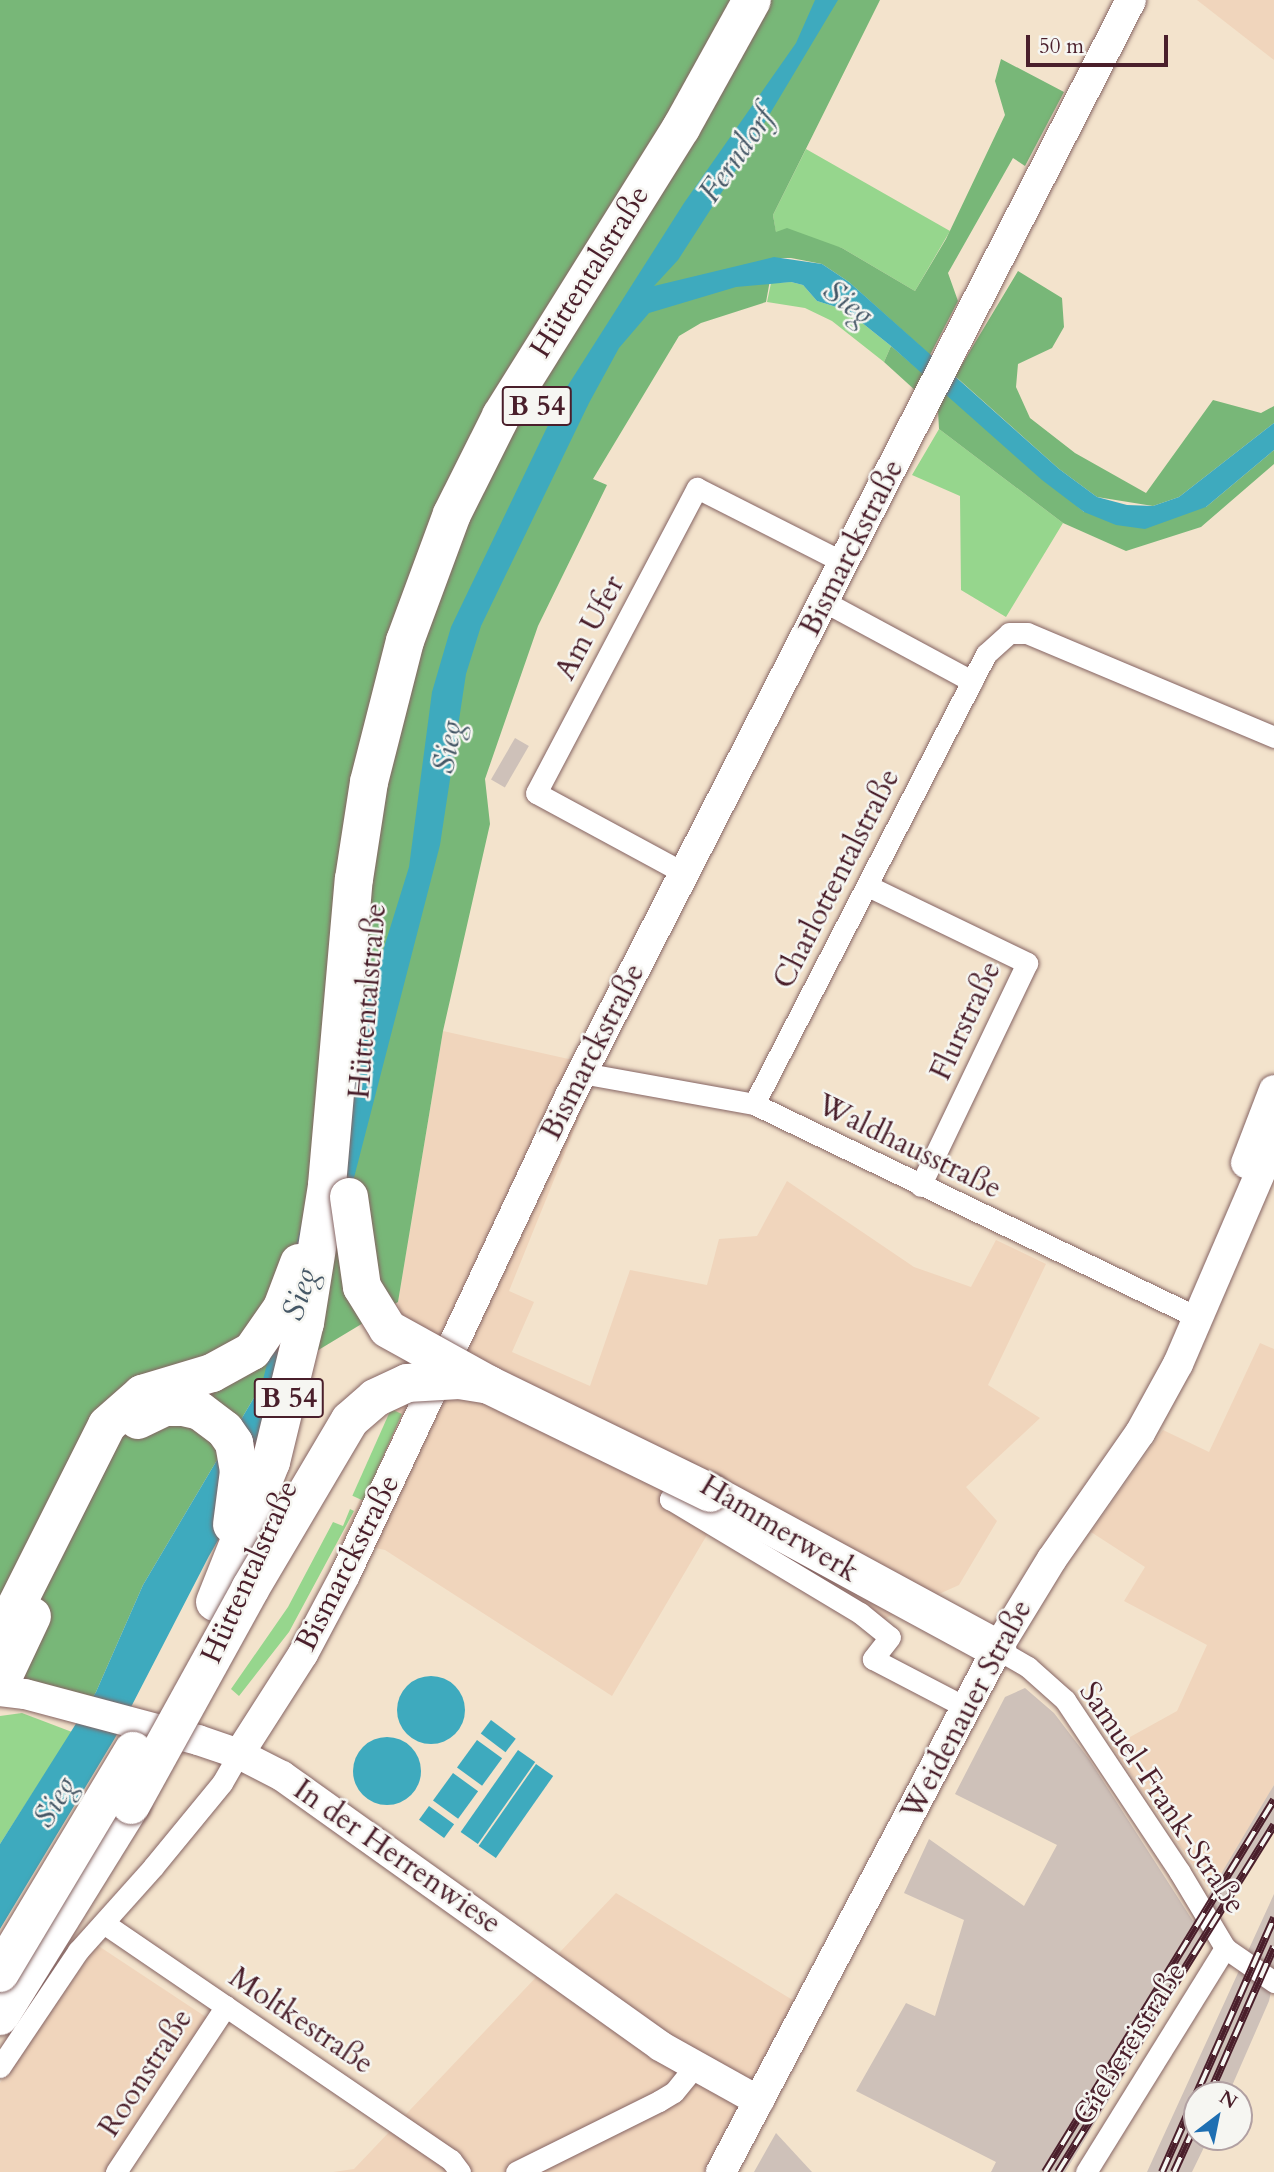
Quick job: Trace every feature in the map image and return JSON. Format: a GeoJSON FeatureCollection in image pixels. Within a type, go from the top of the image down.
{"type":"FeatureCollection","features":[{"type":"Feature","properties":{"kind":"highway","name":"Hüttentalstraße"},"geometry":{"type":"LineString","coordinates":[[0,2016],[143,1785],[296,1470],[331,1328],[354,879],[369,782],[405,641],[434,558],[501,416],[681,128],[752,0]]}},
{"type":"Feature","properties":{"kind":"highway","name":"Hüttentalstraße"},"geometry":{"type":"LineString","coordinates":[[338,1191],[384,851],[408,720],[432,635],[494,482],[565,359],[702,141],[780,0]]}},
{"type":"Feature","properties":{"kind":"highway"},"geometry":{"type":"LineString","coordinates":[[338,1191],[362,1287],[378,1318],[403,1339],[489,1385],[617,1444],[997,1649]]}},
{"type":"Feature","properties":{"kind":"highway"},"geometry":{"type":"LineString","coordinates":[[0,1684],[125,1432],[149,1412],[188,1393],[240,1360],[264,1340],[338,1191]]}},
{"type":"Feature","properties":{"kind":"highway"},"geometry":{"type":"LineString","coordinates":[[233,1595],[339,1435],[361,1409],[407,1383],[459,1380],[489,1385]]}},
{"type":"Feature","properties":{"kind":"highway"},"geometry":{"type":"LineString","coordinates":[[0,1638],[107,1425],[142,1394],[188,1393],[234,1443],[237,1455],[237,1500],[233,1595]]}},
{"type":"Feature","properties":{"kind":"highway","name":"Hüttentalstraße"},"geometry":{"type":"LineString","coordinates":[[0,1973],[233,1595]]}},
{"type":"Feature","properties":{"kind":"street","name":"Bismarckstraße"},"geometry":{"type":"LineString","coordinates":[[0,2067],[78,1951],[105,1923],[222,1783],[319,1626],[582,1073],[1131,0]]}},
{"type":"Feature","properties":{"kind":"street","name":"Am Ufer"},"geometry":{"type":"LineString","coordinates":[[684,873],[536,793],[697,488],[845,563]]}},
{"type":"Feature","properties":{"kind":"street"},"geometry":{"type":"LineString","coordinates":[[825,602],[972,681]]}},
{"type":"Feature","properties":{"kind":"street","name":"Charlottentalstraße"},"geometry":{"type":"LineString","coordinates":[[754,1104],[986,654],[1009,633],[1027,633],[1274,737]]}},
{"type":"Feature","properties":{"kind":"street","name":"Flurstraße"},"geometry":{"type":"LineString","coordinates":[[868,886],[1027,963],[920,1186]]}},
{"type":"Feature","properties":{"kind":"street","name":"Waldhausstraße"},"geometry":{"type":"LineString","coordinates":[[582,1073],[754,1104],[920,1186],[1198,1317]]}},
{"type":"Feature","properties":{"kind":"street","name":"Weidenauer Straße"},"geometry":{"type":"LineString","coordinates":[[1211,1280],[1210,1270],[1236,1189],[1273,1096]]}},
{"type":"Feature","properties":{"kind":"street","name":"Weidenauer Straße"},"geometry":{"type":"LineString","coordinates":[[727,2160],[997,1649],[1052,1559],[1140,1433],[1178,1364],[1211,1280],[1274,1141]]}},
{"type":"Feature","properties":{"kind":"street","name":"Hammerwerk"},"geometry":{"type":"LineString","coordinates":[[448,1355],[688,1466],[670,1499],[860,1613],[890,1637],[873,1659],[967,1708]]}},
{"type":"Feature","properties":{"kind":"street","name":"Samuel-Frank-Straße"},"geometry":{"type":"LineString","coordinates":[[997,1649],[1028,1667],[1065,1700],[1225,1948],[1233,1958],[1274,1982]]}},
{"type":"Feature","properties":{"kind":"street","name":"In der Herrenwiese"},"geometry":{"type":"LineString","coordinates":[[0,1691],[50,1700],[239,1754],[336,1811],[660,2046],[759,2101]]}},
{"type":"Feature","properties":{"kind":"street","name":"Moltkestraße"},"geometry":{"type":"LineString","coordinates":[[105,1923],[451,2160],[460,2172]]}},
{"type":"Feature","properties":{"kind":"street","name":"Gießereistraße"},"geometry":{"type":"LineString","coordinates":[[1086,2172],[1225,1948]]}},
{"type":"Feature","properties":{"kind":"street","name":"Roonstraße"},"geometry":{"type":"LineString","coordinates":[[116,2172],[226,2006]]}},
{"type":"Feature","properties":{"kind":"street"},"geometry":{"type":"LineString","coordinates":[[516,2172],[659,2101],[684,2082],[695,2066]]}},
{"type":"Feature","properties":{"kind":"shaded area"},"geometry":{"type":"Polygon","coordinates":[[[1197,0],[1274,0],[1274,60],[1197,0]]]}},
{"type":"Feature","properties":{"kind":"shaded area"},"geometry":{"type":"Polygon","coordinates":[[[515,738],[529,746],[505,788],[491,780],[515,738]]]}},
{"type":"Feature","properties":{"kind":"shaded area"},"geometry":{"type":"Polygon","coordinates":[[[443,1031],[600,1066],[509,1291],[534,1302],[512,1352],[590,1386],[630,1270],[707,1285],[719,1239],[757,1236],[787,1181],[914,1267],[971,1287],[996,1240],[1046,1264],[988,1385],[1040,1418],[966,1487],[997,1521],[959,1585],[877,1622],[714,1523],[612,1696],[385,1550],[340,1540],[402,1415],[391,1409],[411,1368],[398,1302],[443,1031]]]}},
{"type":"Feature","properties":{"kind":"shaded area"},"geometry":{"type":"Polygon","coordinates":[[[1260,1343],[1274,1349],[1274,1785],[1212,1893],[1112,1747],[1177,1711],[1207,1645],[1124,1601],[1145,1567],[1091,1532],[1163,1430],[1209,1452],[1260,1343]]]}},
{"type":"Feature","properties":{"kind":"shaded area"},"geometry":{"type":"Polygon","coordinates":[[[1025,1688],[1054,1713],[1089,1759],[1193,1921],[1274,1785],[1274,1830],[1065,2172],[991,2172],[996,2162],[856,2091],[906,2003],[935,2016],[964,1920],[904,1893],[929,1839],[1024,1906],[1057,1845],[955,1794],[1005,1697],[1025,1688]]]}},
{"type":"Feature","properties":{"kind":"shaded area"},"geometry":{"type":"Polygon","coordinates":[[[616,1893],[796,2002],[731,2172],[333,2172],[354,2169],[616,1893]]]}},
{"type":"Feature","properties":{"kind":"shaded area"},"geometry":{"type":"Polygon","coordinates":[[[1274,1894],[1274,1978],[1269,2001],[1234,2081],[1189,2081],[1274,1894]]]}},
{"type":"Feature","properties":{"kind":"shaded area"},"geometry":{"type":"Polygon","coordinates":[[[97,1945],[218,2025],[120,2172],[0,2172],[0,2083],[97,1945]]]}},
{"type":"Feature","properties":{"kind":"shaded area"},"geometry":{"type":"Polygon","coordinates":[[[1183,2093],[1183,2151],[1202,2151],[1192,2172],[1147,2172],[1183,2093]]]}},
{"type":"Feature","properties":{"kind":"shaded area"},"geometry":{"type":"Polygon","coordinates":[[[776,2133],[812,2172],[754,2172],[776,2133]]]}},
{"type":"Feature","properties":{"kind":"green space"},"geometry":{"type":"Polygon","coordinates":[[[0,0],[880,0],[773,215],[776,232],[787,228],[842,248],[915,291],[946,239],[1005,115],[995,81],[1001,59],[1064,92],[1025,166],[1013,158],[948,273],[958,301],[930,355],[849,282],[822,264],[791,258],[774,258],[766,302],[701,323],[679,336],[593,479],[607,485],[538,626],[485,779],[490,824],[443,1031],[398,1302],[262,1384],[143,1585],[96,1692],[79,1721],[0,1679],[0,0]]]}},
{"type":"Feature","properties":{"kind":"green space"},"geometry":{"type":"Polygon","coordinates":[[[806,149],[950,231],[915,291],[842,248],[776,233],[773,215],[806,149]]]}},
{"type":"Feature","properties":{"kind":"green space"},"geometry":{"type":"Polygon","coordinates":[[[1018,271],[1062,298],[1064,327],[1052,348],[1018,364],[1016,387],[1030,418],[1075,453],[1146,493],[1213,400],[1261,413],[1274,406],[1274,423],[1179,497],[1153,506],[1097,497],[1059,469],[955,376],[1018,271]]]}},
{"type":"Feature","properties":{"kind":"green space"},"geometry":{"type":"Polygon","coordinates":[[[791,282],[803,285],[817,301],[846,310],[891,346],[884,362],[832,321],[805,308],[767,302],[771,283],[791,282]]]}},
{"type":"Feature","properties":{"kind":"green space"},"geometry":{"type":"Polygon","coordinates":[[[891,346],[1084,512],[1206,507],[1274,450],[1274,464],[1201,527],[1126,551],[1063,523],[939,429],[938,411],[884,362],[891,346]]]}},
{"type":"Feature","properties":{"kind":"green space"},"geometry":{"type":"Polygon","coordinates":[[[939,429],[1063,523],[1006,617],[961,590],[960,496],[912,475],[939,429]]]}},
{"type":"Feature","properties":{"kind":"green space"},"geometry":{"type":"Polygon","coordinates":[[[391,1409],[402,1414],[363,1501],[352,1496],[391,1409]]]}},
{"type":"Feature","properties":{"kind":"green space"},"geometry":{"type":"Polygon","coordinates":[[[350,1509],[354,1511],[289,1632],[239,1696],[231,1689],[288,1607],[333,1522],[343,1526],[350,1509]]]}},
{"type":"Feature","properties":{"kind":"green space"},"geometry":{"type":"Polygon","coordinates":[[[22,1713],[72,1732],[0,1844],[0,1716],[22,1713]]]}},
{"type":"Feature","properties":{"kind":"water"},"geometry":{"type":"Polygon","coordinates":[[[815,0],[838,0],[738,167],[678,260],[654,286],[774,257],[822,264],[849,282],[1059,469],[1097,497],[1127,505],[1153,506],[1179,497],[1274,423],[1274,450],[1206,507],[1145,529],[1116,525],[1084,512],[1042,480],[891,346],[846,310],[817,301],[803,285],[791,282],[736,287],[649,313],[619,348],[589,403],[481,626],[466,674],[440,845],[295,1406],[209,1556],[115,1738],[0,1929],[0,1844],[96,1692],[143,1585],[262,1384],[314,1173],[409,867],[432,692],[451,627],[565,390],[684,203],[796,43],[815,0]]]}},
{"type":"Feature","properties":{"kind":"water"},"geometry":{"type":"Polygon","coordinates":[[[424,1676],[438,1676],[450,1681],[460,1691],[465,1710],[460,1729],[450,1739],[438,1744],[424,1744],[412,1739],[402,1729],[397,1717],[397,1703],[402,1691],[412,1681],[424,1676]]]}},
{"type":"Feature","properties":{"kind":"water"},"geometry":{"type":"Polygon","coordinates":[[[491,1720],[516,1739],[506,1752],[481,1734],[491,1720]]]}},
{"type":"Feature","properties":{"kind":"water"},"geometry":{"type":"Polygon","coordinates":[[[380,1737],[394,1737],[406,1742],[416,1752],[421,1771],[416,1790],[406,1800],[394,1805],[380,1805],[368,1800],[358,1790],[353,1778],[353,1764],[358,1752],[368,1742],[380,1737]]]}},
{"type":"Feature","properties":{"kind":"water"},"geometry":{"type":"Polygon","coordinates":[[[477,1740],[502,1758],[482,1786],[457,1768],[477,1740]]]}},
{"type":"Feature","properties":{"kind":"water"},"geometry":{"type":"Polygon","coordinates":[[[518,1750],[535,1762],[478,1844],[461,1832],[518,1750]]]}},
{"type":"Feature","properties":{"kind":"water"},"geometry":{"type":"Polygon","coordinates":[[[536,1764],[553,1776],[496,1858],[479,1846],[536,1764]]]}},
{"type":"Feature","properties":{"kind":"water"},"geometry":{"type":"Polygon","coordinates":[[[453,1773],[478,1791],[458,1819],[433,1801],[453,1773]]]}},
{"type":"Feature","properties":{"kind":"water"},"geometry":{"type":"Polygon","coordinates":[[[429,1806],[454,1824],[444,1838],[419,1820],[429,1806]]]}},
{"type":"Feature","properties":{"kind":"railway"},"geometry":{"type":"LineString","coordinates":[[1045,2172],[1274,1800]]}},
{"type":"Feature","properties":{"kind":"railway"},"geometry":{"type":"LineString","coordinates":[[1058,2172],[1274,1825]]}},
{"type":"Feature","properties":{"kind":"railway"},"geometry":{"type":"LineString","coordinates":[[1162,2172],[1274,1918]]}},
{"type":"Feature","properties":{"kind":"railway"},"geometry":{"type":"LineString","coordinates":[[1215,2081],[1274,1947]]}},
{"type":"Feature","properties":{"kind":"railway"},"geometry":{"type":"LineString","coordinates":[[1174,2172],[1183,2151]]}},
{"type":"Feature","properties":{"kind":"water label","name":"Ferndorf"},"geometry":{"type":"Point","coordinates":[737,155]}},
{"type":"Feature","properties":{"kind":"water label","name":"Sieg"},"geometry":{"type":"Point","coordinates":[848,303]}},
{"type":"Feature","properties":{"kind":"water label","name":"Sieg"},"geometry":{"type":"Point","coordinates":[448,747]}},
{"type":"Feature","properties":{"kind":"water label","name":"Sieg"},"geometry":{"type":"Point","coordinates":[300,1294]}},
{"type":"Feature","properties":{"kind":"water label","name":"Sieg"},"geometry":{"type":"Point","coordinates":[55,1802]}}]}
